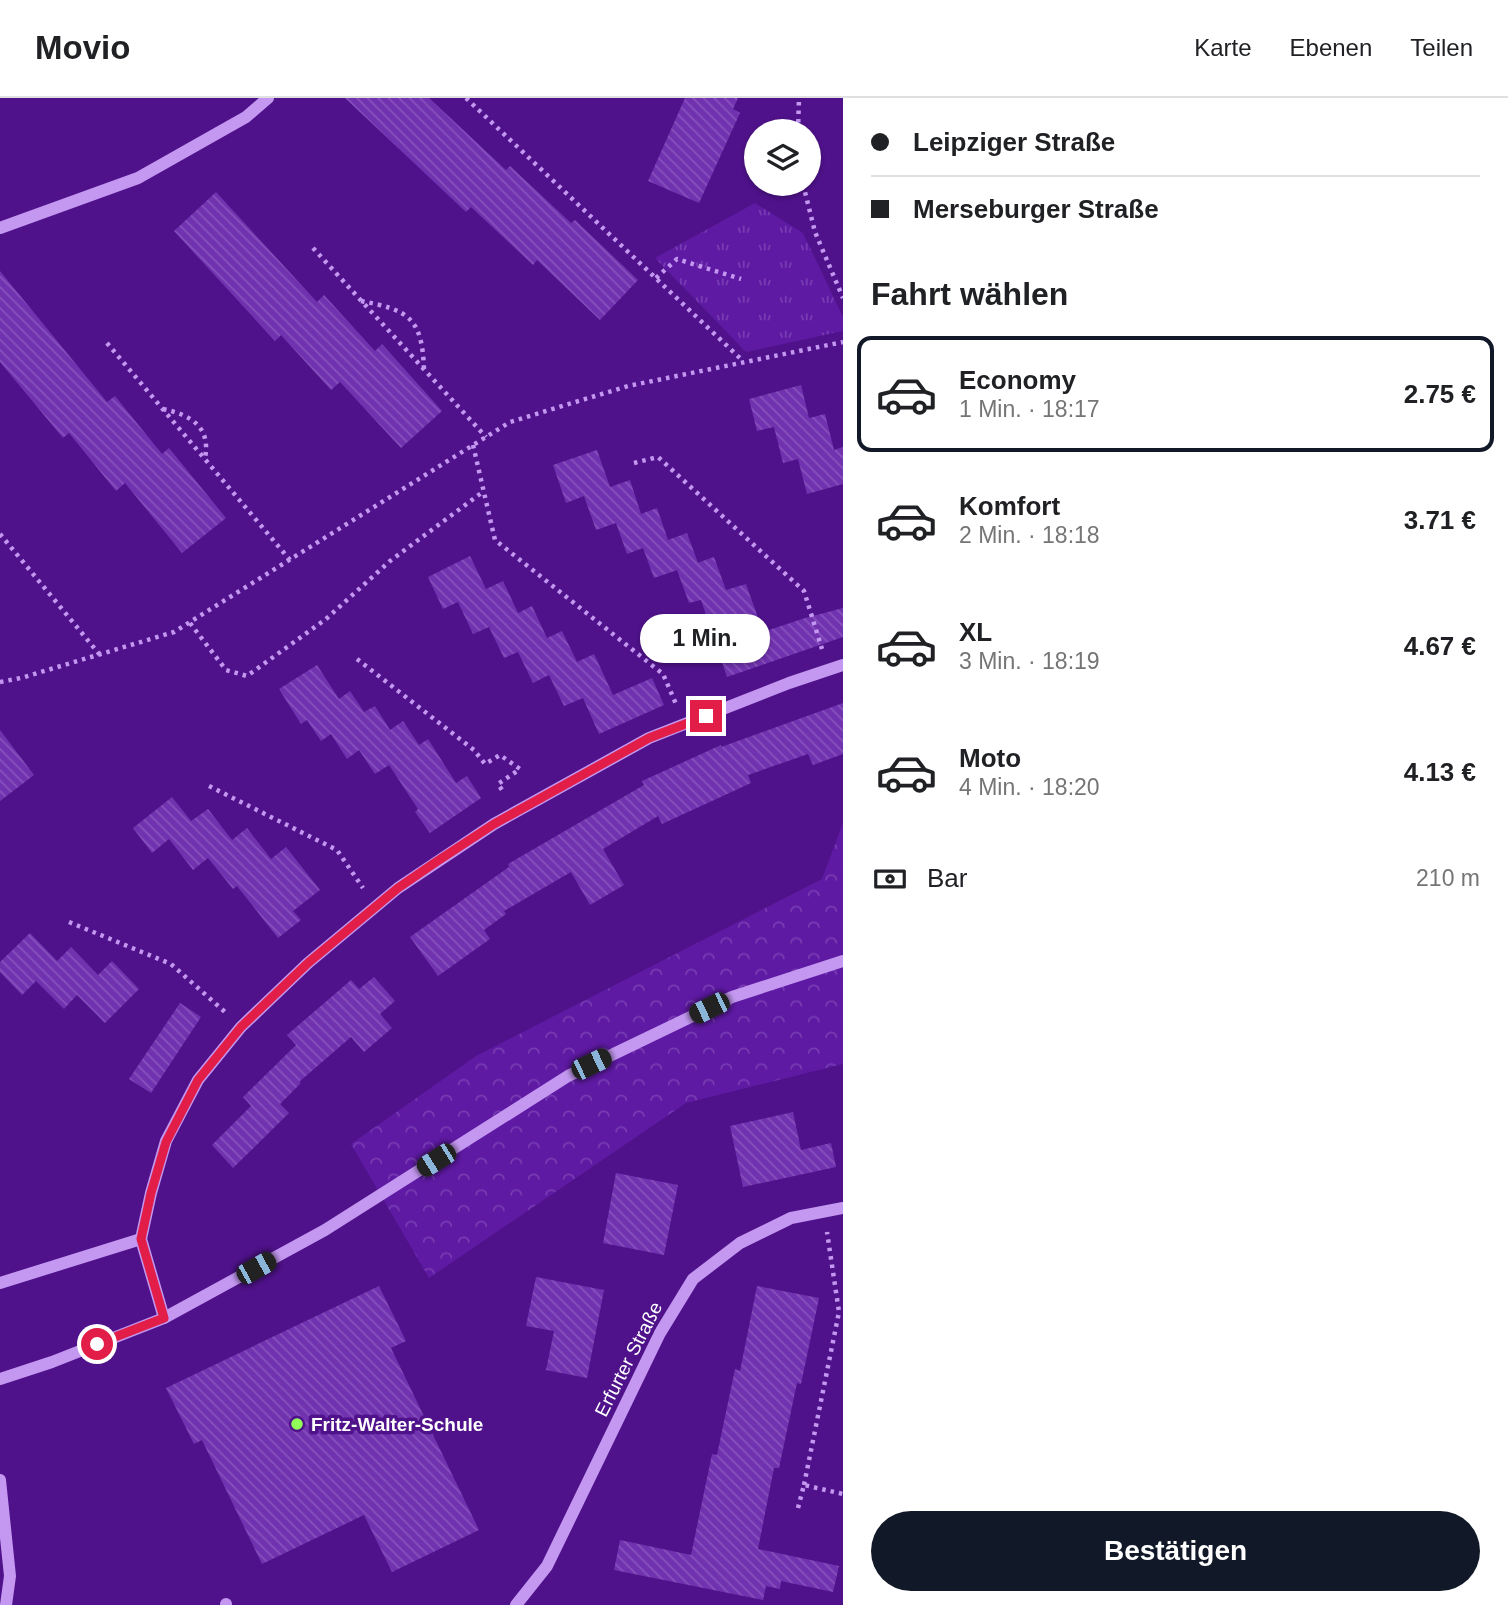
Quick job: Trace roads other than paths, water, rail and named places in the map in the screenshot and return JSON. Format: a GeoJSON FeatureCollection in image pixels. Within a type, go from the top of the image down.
{"type":"FeatureCollection","features":[{"type":"Feature","properties":{"kind":"street"},"geometry":{"type":"LineString","coordinates":[[0,228],[138,178],[246,117],[268,98]]}},
{"type":"Feature","properties":{"kind":"street"},"geometry":{"type":"LineString","coordinates":[[164,1318],[141,1239],[166,1142],[198,1080],[241,1027],[308,963],[391,894],[494,824],[649,738],[789,683],[843,665]]}},
{"type":"Feature","properties":{"kind":"street"},"geometry":{"type":"LineString","coordinates":[[0,1379],[52,1362],[164,1318],[326,1230],[568,1076],[732,996],[843,961]]}},
{"type":"Feature","properties":{"kind":"street","name":"Erfurter Straße"},"geometry":{"type":"LineString","coordinates":[[516,1605],[547,1566],[660,1333],[693,1279],[740,1243],[792,1219],[843,1208]]}},
{"type":"Feature","properties":{"kind":"street"},"geometry":{"type":"LineString","coordinates":[[0,1283],[141,1239]]}},
{"type":"Feature","properties":{"kind":"street"},"geometry":{"type":"LineString","coordinates":[[0,1479],[6,1605]]}},
{"type":"Feature","properties":{"kind":"place","name":"Fritz-Walter-Schule"},"geometry":{"type":"Point","coordinates":[297,1424]}}]}
